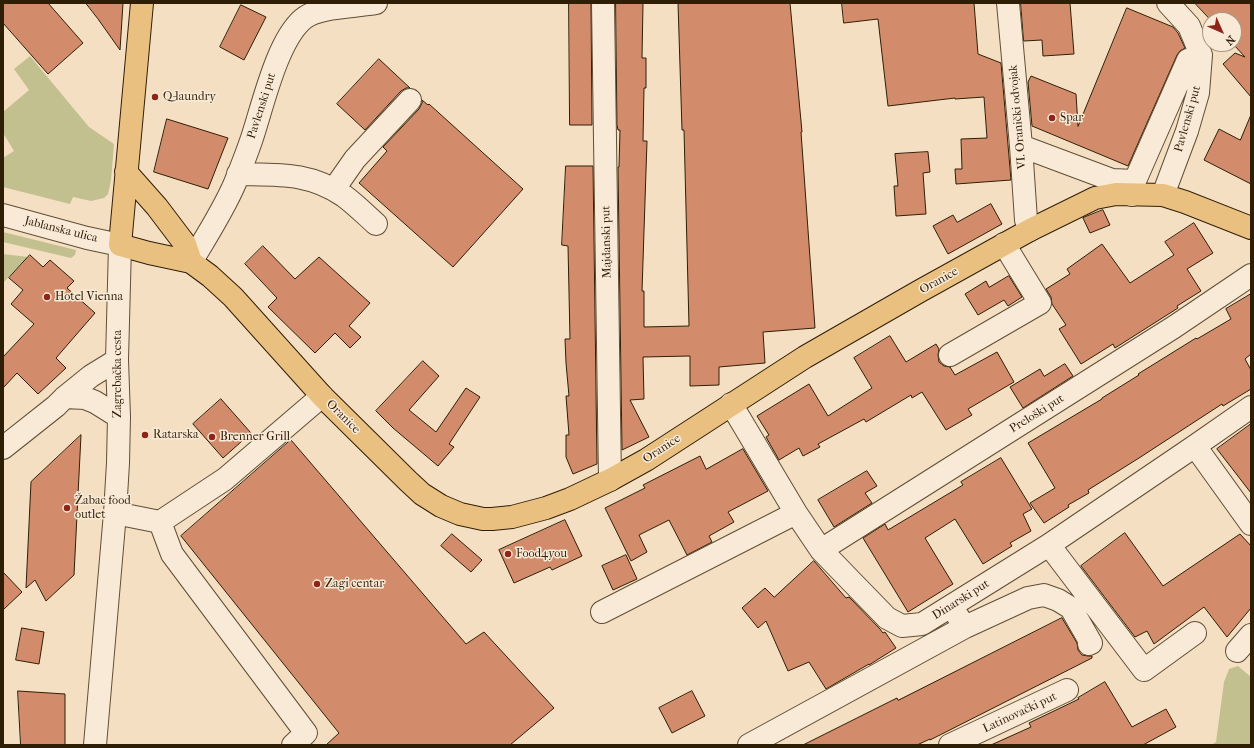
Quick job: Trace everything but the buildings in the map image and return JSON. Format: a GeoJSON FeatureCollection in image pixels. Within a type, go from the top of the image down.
{"type":"FeatureCollection","features":[{"type":"Feature","properties":{"kind":"main road","name":"Zagrebačka cesta"},"geometry":{"type":"LineString","coordinates":[[120,244],[142,3]]}},
{"type":"Feature","properties":{"kind":"main road"},"geometry":{"type":"LineString","coordinates":[[126,172],[157,207],[185,244],[191,262]]}},
{"type":"Feature","properties":{"kind":"main road","name":"Oranice"},"geometry":{"type":"LineString","coordinates":[[120,244],[149,253],[191,262],[210,276],[224,288],[322,396],[420,492],[431,501],[460,514],[483,519],[492,519],[512,518],[546,508],[570,499],[610,480],[646,460],[805,357],[1004,244],[1095,198],[1116,194],[1134,188],[1185,202],[1251,228]]}},
{"type":"Feature","properties":{"kind":"street","name":"Pavlenski put"},"geometry":{"type":"LineString","coordinates":[[191,262],[219,214],[234,184],[251,140],[276,60],[290,35],[303,19],[319,11],[376,3]]}},
{"type":"Feature","properties":{"kind":"street","name":"Majdanski put"},"geometry":{"type":"LineString","coordinates":[[603,3],[610,480]]}},
{"type":"Feature","properties":{"kind":"street","name":"VI. Oranički odvojak"},"geometry":{"type":"LineString","coordinates":[[1008,3],[1026,220],[1030,230]]}},
{"type":"Feature","properties":{"kind":"street","name":"Pavlenski put"},"geometry":{"type":"LineString","coordinates":[[1163,196],[1187,131],[1198,93],[1201,55],[1189,26],[1168,3]]}},
{"type":"Feature","properties":{"kind":"street"},"geometry":{"type":"LineString","coordinates":[[1021,146],[1134,188],[1188,60],[1201,55]]}},
{"type":"Feature","properties":{"kind":"street"},"geometry":{"type":"LineString","coordinates":[[334,190],[355,159],[410,100]]}},
{"type":"Feature","properties":{"kind":"street"},"geometry":{"type":"LineString","coordinates":[[238,174],[285,175],[310,179],[327,185],[345,197],[376,224]]}},
{"type":"Feature","properties":{"kind":"street","name":"Jablanska ulica"},"geometry":{"type":"LineString","coordinates":[[3,215],[87,238],[120,244]]}},
{"type":"Feature","properties":{"kind":"street","name":"Zagrebačka cesta"},"geometry":{"type":"LineString","coordinates":[[95,745],[118,463],[119,417],[117,360],[120,244]]}},
{"type":"Feature","properties":{"kind":"street"},"geometry":{"type":"LineString","coordinates":[[950,355],[1040,303],[1004,244]]}},
{"type":"Feature","properties":{"kind":"street","name":"Preloški put"},"geometry":{"type":"LineString","coordinates":[[821,550],[1174,327],[1251,275]]}},
{"type":"Feature","properties":{"kind":"street"},"geometry":{"type":"LineString","coordinates":[[3,448],[91,376],[117,360]]}},
{"type":"Feature","properties":{"kind":"street"},"geometry":{"type":"LineString","coordinates":[[115,513],[160,522],[225,479],[322,396]]}},
{"type":"Feature","properties":{"kind":"street"},"geometry":{"type":"LineString","coordinates":[[65,398],[85,398],[95,402],[119,417]]}},
{"type":"Feature","properties":{"kind":"street","name":"Dinarski put"},"geometry":{"type":"LineString","coordinates":[[731,404],[796,513],[821,550],[887,618],[902,626],[922,624],[1049,545],[1199,444],[1251,407]]}},
{"type":"Feature","properties":{"kind":"street"},"geometry":{"type":"LineString","coordinates":[[1199,444],[1251,507]]}},
{"type":"Feature","properties":{"kind":"street"},"geometry":{"type":"LineString","coordinates":[[1199,444],[1251,524]]}},
{"type":"Feature","properties":{"kind":"street"},"geometry":{"type":"LineString","coordinates":[[602,612],[796,513]]}},
{"type":"Feature","properties":{"kind":"street"},"geometry":{"type":"LineString","coordinates":[[160,522],[172,554],[306,733],[293,745]]}},
{"type":"Feature","properties":{"kind":"street"},"geometry":{"type":"LineString","coordinates":[[1049,545],[1144,670],[1196,633]]}},
{"type":"Feature","properties":{"kind":"street"},"geometry":{"type":"LineString","coordinates":[[749,745],[965,627],[1028,598],[1044,595],[1058,600],[1071,608],[1091,643],[1089,644]]}},
{"type":"Feature","properties":{"kind":"street"},"geometry":{"type":"LineString","coordinates":[[950,606],[965,627]]}},
{"type":"Feature","properties":{"kind":"street"},"geometry":{"type":"LineString","coordinates":[[1237,652],[1251,635]]}},
{"type":"Feature","properties":{"kind":"street","name":"Latinovački put"},"geometry":{"type":"LineString","coordinates":[[950,745],[1067,690]]}},
{"type":"Feature","properties":{"kind":"shaded area"},"geometry":{"type":"Polygon","coordinates":[[[30,56],[89,127],[114,144],[111,180],[108,194],[104,198],[91,201],[73,197],[70,204],[3,187],[3,158],[14,151],[3,133],[3,112],[29,90],[14,69],[30,56]]]}},
{"type":"Feature","properties":{"kind":"shaded area"},"geometry":{"type":"Polygon","coordinates":[[[3,232],[76,250],[75,255],[71,258],[3,242],[3,232]]]}},
{"type":"Feature","properties":{"kind":"shaded area"},"geometry":{"type":"Polygon","coordinates":[[[3,254],[28,257],[3,283],[3,254]]]}},
{"type":"Feature","properties":{"kind":"shaded area"},"geometry":{"type":"Polygon","coordinates":[[[1238,666],[1251,677],[1251,745],[1211,745],[1216,742],[1224,682],[1229,669],[1238,666]]]}},
{"type":"Feature","properties":{"kind":"place","name":"Q-laundry"},"geometry":{"type":"Point","coordinates":[155,97]}},
{"type":"Feature","properties":{"kind":"place","name":"Spar"},"geometry":{"type":"Point","coordinates":[1052,118]}},
{"type":"Feature","properties":{"kind":"place","name":"Hotel Vienna"},"geometry":{"type":"Point","coordinates":[47,297]}},
{"type":"Feature","properties":{"kind":"place","name":"Ratarska"},"geometry":{"type":"Point","coordinates":[145,435]}},
{"type":"Feature","properties":{"kind":"place","name":"Brenner Grill"},"geometry":{"type":"Point","coordinates":[212,437]}},
{"type":"Feature","properties":{"kind":"place","name":"Žabac food outlet"},"geometry":{"type":"Point","coordinates":[67,508]}},
{"type":"Feature","properties":{"kind":"place","name":"Food4you"},"geometry":{"type":"Point","coordinates":[508,554]}},
{"type":"Feature","properties":{"kind":"place","name":"Zagi centar"},"geometry":{"type":"Point","coordinates":[317,584]}}]}
